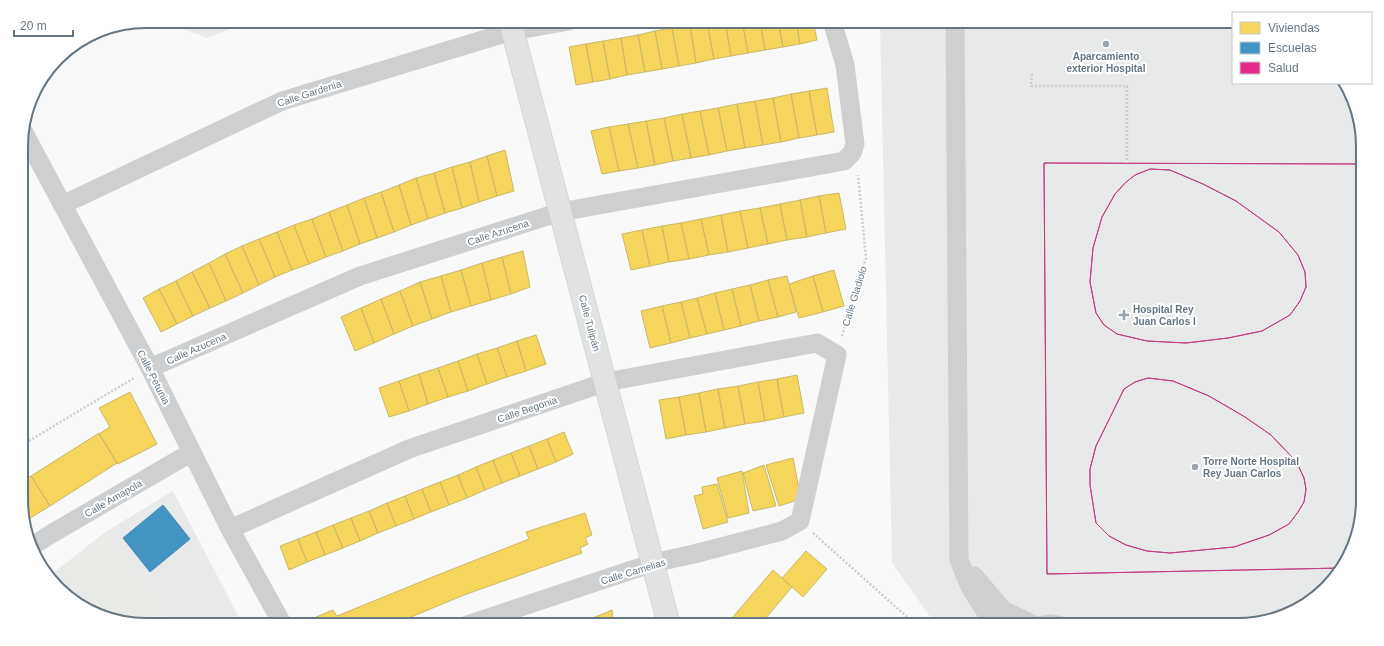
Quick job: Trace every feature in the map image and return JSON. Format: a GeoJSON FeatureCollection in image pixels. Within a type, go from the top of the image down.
{"type":"FeatureCollection","features":[{"type":"Feature","properties":{"kind":"street","name":"Calle Gardenia"},"geometry":{"type":"LineString","coordinates":[[62,205],[282,101],[505,28]]}},
{"type":"Feature","properties":{"kind":"street","name":"Calle Tulipán"},"geometry":{"type":"LineString","coordinates":[[512,28],[667,618]]}},
{"type":"Feature","properties":{"kind":"street"},"geometry":{"type":"LineString","coordinates":[[834,28],[846,65],[855,144]]}},
{"type":"Feature","properties":{"kind":"street"},"geometry":{"type":"LineString","coordinates":[[955,28],[959,560],[970,587],[990,618]]}},
{"type":"Feature","properties":{"kind":"street","name":"Calle Petunia"},"geometry":{"type":"LineString","coordinates":[[28,140],[150,368],[230,529],[279,618]]}},
{"type":"Feature","properties":{"kind":"street","name":"Calle Azucena"},"geometry":{"type":"LineString","coordinates":[[150,368],[360,276],[560,212],[844,161],[852,153],[855,144]]}},
{"type":"Feature","properties":{"kind":"street","name":"Calle Begonia"},"geometry":{"type":"LineString","coordinates":[[230,529],[408,449],[606,382],[817,343],[837,355]]}},
{"type":"Feature","properties":{"kind":"street"},"geometry":{"type":"LineString","coordinates":[[800,521],[837,355]]}},
{"type":"Feature","properties":{"kind":"street","name":"Calle Amapola"},"geometry":{"type":"LineString","coordinates":[[36,543],[192,452]]}},
{"type":"Feature","properties":{"kind":"street","name":"Calle Camelias"},"geometry":{"type":"LineString","coordinates":[[488,618],[653,563],[782,531],[800,521]]}},
{"type":"Feature","properties":{"kind":"street"},"geometry":{"type":"LineString","coordinates":[[959,560],[1003,610],[1019,618]]}},
{"type":"Feature","properties":{"kind":"path"},"geometry":{"type":"LineString","coordinates":[[1032,74],[1031,86],[1127,86],[1126,163]]}},
{"type":"Feature","properties":{"kind":"path","name":"Calle Gladiolo"},"geometry":{"type":"LineString","coordinates":[[837,355],[866,258],[855,144]]}},
{"type":"Feature","properties":{"kind":"path"},"geometry":{"type":"LineString","coordinates":[[28,441],[150,368]]}},
{"type":"Feature","properties":{"kind":"path"},"geometry":{"type":"LineString","coordinates":[[800,521],[908,618]]}},
{"type":"Feature","properties":{"kind":"shaded area"},"geometry":{"type":"Polygon","coordinates":[[[181,28],[233,28],[207,38],[181,28]]]}},
{"type":"Feature","properties":{"kind":"shaded area","name":"Hospital Rey Juan Carlos I"},"geometry":{"type":"Polygon","coordinates":[[[880,28],[1232,28],[1232,84],[1338,84],[1352,115],[1356,146],[1356,500],[1354,523],[1350,538],[1332,572],[1310,594],[1297,602],[1269,614],[1246,618],[931,618],[892,563],[880,28]]]}},
{"type":"Feature","properties":{"kind":"shaded area"},"geometry":{"type":"Polygon","coordinates":[[[173,491],[239,618],[146,618],[123,616],[101,609],[74,594],[53,573],[107,531],[173,491]]]}},
{"type":"Feature","properties":{"kind":"shaded area"},"geometry":{"type":"Polygon","coordinates":[[[105,534],[172,618],[123,616],[101,609],[89,603],[62,569],[105,534]]]}},
{"type":"Feature","properties":{"kind":"building: Viviendas"},"geometry":{"type":"Polygon","coordinates":[[[672,28],[690,28],[696,63],[679,66],[672,28]]]}},
{"type":"Feature","properties":{"kind":"building: Viviendas"},"geometry":{"type":"Polygon","coordinates":[[[672,28],[679,66],[662,69],[655,31],[672,28]]]}},
{"type":"Feature","properties":{"kind":"building: Viviendas"},"geometry":{"type":"Polygon","coordinates":[[[690,28],[708,28],[714,59],[696,63],[690,28]]]}},
{"type":"Feature","properties":{"kind":"building: Viviendas"},"geometry":{"type":"Polygon","coordinates":[[[708,28],[726,28],[731,56],[714,59],[708,28]]]}},
{"type":"Feature","properties":{"kind":"building: Viviendas"},"geometry":{"type":"Polygon","coordinates":[[[726,28],[743,28],[748,53],[731,56],[726,28]]]}},
{"type":"Feature","properties":{"kind":"building: Viviendas"},"geometry":{"type":"Polygon","coordinates":[[[743,28],[761,28],[765,50],[748,53],[743,28]]]}},
{"type":"Feature","properties":{"kind":"building: Viviendas"},"geometry":{"type":"Polygon","coordinates":[[[761,28],[779,28],[783,47],[765,50],[761,28]]]}},
{"type":"Feature","properties":{"kind":"building: Viviendas"},"geometry":{"type":"Polygon","coordinates":[[[779,28],[797,28],[800,44],[783,47],[779,28]]]}},
{"type":"Feature","properties":{"kind":"building: Viviendas"},"geometry":{"type":"Polygon","coordinates":[[[797,28],[814,28],[817,40],[800,44],[797,28]]]}},
{"type":"Feature","properties":{"kind":"building: Viviendas"},"geometry":{"type":"Polygon","coordinates":[[[655,31],[662,69],[645,72],[638,35],[655,31]]]}},
{"type":"Feature","properties":{"kind":"building: Viviendas"},"geometry":{"type":"Polygon","coordinates":[[[638,35],[645,72],[627,75],[621,38],[638,35]]]}},
{"type":"Feature","properties":{"kind":"building: Viviendas"},"geometry":{"type":"Polygon","coordinates":[[[621,38],[627,75],[610,79],[603,41],[621,38]]]}},
{"type":"Feature","properties":{"kind":"building: Viviendas"},"geometry":{"type":"Polygon","coordinates":[[[603,41],[610,79],[593,82],[586,44],[603,41]]]}},
{"type":"Feature","properties":{"kind":"building: Viviendas"},"geometry":{"type":"Polygon","coordinates":[[[586,44],[593,82],[576,85],[569,47],[586,44]]]}},
{"type":"Feature","properties":{"kind":"building: Viviendas"},"geometry":{"type":"Polygon","coordinates":[[[827,88],[834,132],[817,135],[809,91],[827,88]]]}},
{"type":"Feature","properties":{"kind":"building: Viviendas"},"geometry":{"type":"Polygon","coordinates":[[[809,91],[817,135],[799,138],[791,94],[809,91]]]}},
{"type":"Feature","properties":{"kind":"building: Viviendas"},"geometry":{"type":"Polygon","coordinates":[[[791,94],[799,138],[781,142],[773,98],[791,94]]]}},
{"type":"Feature","properties":{"kind":"building: Viviendas"},"geometry":{"type":"Polygon","coordinates":[[[773,98],[781,142],[763,145],[755,101],[773,98]]]}},
{"type":"Feature","properties":{"kind":"building: Viviendas"},"geometry":{"type":"Polygon","coordinates":[[[755,101],[763,145],[745,148],[737,104],[755,101]]]}},
{"type":"Feature","properties":{"kind":"building: Viviendas"},"geometry":{"type":"Polygon","coordinates":[[[737,104],[745,148],[727,151],[718,108],[737,104]]]}},
{"type":"Feature","properties":{"kind":"building: Viviendas"},"geometry":{"type":"Polygon","coordinates":[[[718,108],[727,151],[709,155],[700,111],[718,108]]]}},
{"type":"Feature","properties":{"kind":"building: Viviendas"},"geometry":{"type":"Polygon","coordinates":[[[700,111],[709,155],[691,158],[682,114],[700,111]]]}},
{"type":"Feature","properties":{"kind":"building: Viviendas"},"geometry":{"type":"Polygon","coordinates":[[[682,114],[691,158],[673,161],[664,118],[682,114]]]}},
{"type":"Feature","properties":{"kind":"building: Viviendas"},"geometry":{"type":"Polygon","coordinates":[[[664,118],[673,161],[655,165],[646,121],[664,118]]]}},
{"type":"Feature","properties":{"kind":"building: Viviendas"},"geometry":{"type":"Polygon","coordinates":[[[646,121],[655,165],[638,168],[628,124],[646,121]]]}},
{"type":"Feature","properties":{"kind":"building: Viviendas"},"geometry":{"type":"Polygon","coordinates":[[[628,124],[638,168],[619,171],[609,127],[628,124]]]}},
{"type":"Feature","properties":{"kind":"building: Viviendas"},"geometry":{"type":"Polygon","coordinates":[[[609,127],[619,171],[602,174],[591,131],[609,127]]]}},
{"type":"Feature","properties":{"kind":"building: Viviendas"},"geometry":{"type":"Polygon","coordinates":[[[505,150],[514,191],[497,196],[487,156],[505,150]]]}},
{"type":"Feature","properties":{"kind":"building: Viviendas"},"geometry":{"type":"Polygon","coordinates":[[[487,156],[497,196],[479,202],[470,162],[487,156]]]}},
{"type":"Feature","properties":{"kind":"building: Viviendas"},"geometry":{"type":"Polygon","coordinates":[[[470,162],[479,202],[462,208],[452,167],[470,162]]]}},
{"type":"Feature","properties":{"kind":"building: Viviendas"},"geometry":{"type":"Polygon","coordinates":[[[452,167],[462,208],[445,213],[434,173],[452,167]]]}},
{"type":"Feature","properties":{"kind":"building: Viviendas"},"geometry":{"type":"Polygon","coordinates":[[[434,173],[445,213],[428,219],[416,178],[434,173]]]}},
{"type":"Feature","properties":{"kind":"building: Viviendas"},"geometry":{"type":"Polygon","coordinates":[[[416,178],[428,219],[411,225],[399,185],[416,178]]]}},
{"type":"Feature","properties":{"kind":"building: Viviendas"},"geometry":{"type":"Polygon","coordinates":[[[399,185],[411,225],[394,232],[381,192],[399,185]]]}},
{"type":"Feature","properties":{"kind":"building: Viviendas"},"geometry":{"type":"Polygon","coordinates":[[[381,192],[394,232],[377,238],[364,198],[381,192]]]}},
{"type":"Feature","properties":{"kind":"building: Viviendas"},"geometry":{"type":"Polygon","coordinates":[[[839,193],[846,229],[826,233],[819,196],[839,193]]]}},
{"type":"Feature","properties":{"kind":"building: Viviendas"},"geometry":{"type":"Polygon","coordinates":[[[819,196],[826,233],[807,237],[800,200],[819,196]]]}},
{"type":"Feature","properties":{"kind":"building: Viviendas"},"geometry":{"type":"Polygon","coordinates":[[[364,198],[377,238],[360,244],[347,205],[364,198]]]}},
{"type":"Feature","properties":{"kind":"building: Viviendas"},"geometry":{"type":"Polygon","coordinates":[[[800,200],[807,237],[787,240],[780,204],[800,200]]]}},
{"type":"Feature","properties":{"kind":"building: Viviendas"},"geometry":{"type":"Polygon","coordinates":[[[780,204],[787,240],[768,244],[760,208],[780,204]]]}},
{"type":"Feature","properties":{"kind":"building: Viviendas"},"geometry":{"type":"Polygon","coordinates":[[[347,205],[360,244],[343,251],[329,212],[347,205]]]}},
{"type":"Feature","properties":{"kind":"building: Viviendas"},"geometry":{"type":"Polygon","coordinates":[[[760,208],[768,244],[748,248],[740,211],[760,208]]]}},
{"type":"Feature","properties":{"kind":"building: Viviendas"},"geometry":{"type":"Polygon","coordinates":[[[740,211],[748,248],[728,252],[721,215],[740,211]]]}},
{"type":"Feature","properties":{"kind":"building: Viviendas"},"geometry":{"type":"Polygon","coordinates":[[[329,212],[343,251],[326,257],[312,219],[329,212]]]}},
{"type":"Feature","properties":{"kind":"building: Viviendas"},"geometry":{"type":"Polygon","coordinates":[[[721,215],[728,252],[709,255],[701,219],[721,215]]]}},
{"type":"Feature","properties":{"kind":"building: Viviendas"},"geometry":{"type":"Polygon","coordinates":[[[312,219],[326,257],[309,264],[294,225],[312,219]]]}},
{"type":"Feature","properties":{"kind":"building: Viviendas"},"geometry":{"type":"Polygon","coordinates":[[[701,219],[709,255],[689,259],[681,223],[701,219]]]}},
{"type":"Feature","properties":{"kind":"building: Viviendas"},"geometry":{"type":"Polygon","coordinates":[[[681,223],[689,259],[669,262],[662,226],[681,223]]]}},
{"type":"Feature","properties":{"kind":"building: Viviendas"},"geometry":{"type":"Polygon","coordinates":[[[294,225],[309,264],[292,270],[277,232],[294,225]]]}},
{"type":"Feature","properties":{"kind":"building: Viviendas"},"geometry":{"type":"Polygon","coordinates":[[[662,226],[669,262],[650,266],[642,230],[662,226]]]}},
{"type":"Feature","properties":{"kind":"building: Viviendas"},"geometry":{"type":"Polygon","coordinates":[[[642,230],[650,266],[631,270],[622,234],[642,230]]]}},
{"type":"Feature","properties":{"kind":"building: Viviendas"},"geometry":{"type":"Polygon","coordinates":[[[277,232],[292,270],[275,277],[259,239],[277,232]]]}},
{"type":"Feature","properties":{"kind":"building: Viviendas"},"geometry":{"type":"Polygon","coordinates":[[[259,239],[275,277],[259,285],[242,246],[259,239]]]}},
{"type":"Feature","properties":{"kind":"building: Viviendas"},"geometry":{"type":"Polygon","coordinates":[[[242,246],[259,285],[243,293],[225,254],[242,246]]]}},
{"type":"Feature","properties":{"kind":"building: Viviendas"},"geometry":{"type":"Polygon","coordinates":[[[523,251],[530,287],[511,294],[502,257],[523,251]]]}},
{"type":"Feature","properties":{"kind":"building: Viviendas"},"geometry":{"type":"Polygon","coordinates":[[[225,254],[243,293],[226,301],[209,263],[225,254]]]}},
{"type":"Feature","properties":{"kind":"building: Viviendas"},"geometry":{"type":"Polygon","coordinates":[[[502,257],[511,294],[491,300],[482,263],[502,257]]]}},
{"type":"Feature","properties":{"kind":"building: Viviendas"},"geometry":{"type":"Polygon","coordinates":[[[209,263],[226,301],[210,308],[192,272],[209,263]]]}},
{"type":"Feature","properties":{"kind":"building: Viviendas"},"geometry":{"type":"Polygon","coordinates":[[[482,263],[491,300],[471,306],[461,270],[482,263]]]}},
{"type":"Feature","properties":{"kind":"building: Viviendas"},"geometry":{"type":"Polygon","coordinates":[[[461,270],[471,306],[451,312],[441,276],[461,270]]]}},
{"type":"Feature","properties":{"kind":"building: Viviendas"},"geometry":{"type":"Polygon","coordinates":[[[834,270],[844,306],[823,312],[813,276],[834,270]]]}},
{"type":"Feature","properties":{"kind":"building: Viviendas"},"geometry":{"type":"Polygon","coordinates":[[[192,272],[210,308],[193,316],[176,281],[192,272]]]}},
{"type":"Feature","properties":{"kind":"building: Viviendas"},"geometry":{"type":"Polygon","coordinates":[[[441,276],[451,312],[432,319],[420,282],[441,276]]]}},
{"type":"Feature","properties":{"kind":"building: Viviendas"},"geometry":{"type":"Polygon","coordinates":[[[787,276],[796,312],[778,317],[768,280],[787,276]]]}},
{"type":"Feature","properties":{"kind":"building: Viviendas"},"geometry":{"type":"Polygon","coordinates":[[[813,276],[823,312],[799,318],[789,284],[813,276]]]}},
{"type":"Feature","properties":{"kind":"building: Viviendas"},"geometry":{"type":"Polygon","coordinates":[[[768,280],[778,317],[759,321],[750,285],[768,280]]]}},
{"type":"Feature","properties":{"kind":"building: Viviendas"},"geometry":{"type":"Polygon","coordinates":[[[176,281],[193,316],[177,324],[159,289],[176,281]]]}},
{"type":"Feature","properties":{"kind":"building: Viviendas"},"geometry":{"type":"Polygon","coordinates":[[[420,282],[432,319],[413,326],[400,291],[420,282]]]}},
{"type":"Feature","properties":{"kind":"building: Viviendas"},"geometry":{"type":"Polygon","coordinates":[[[750,285],[759,321],[741,326],[732,289],[750,285]]]}},
{"type":"Feature","properties":{"kind":"building: Viviendas"},"geometry":{"type":"Polygon","coordinates":[[[159,289],[177,324],[161,332],[143,298],[159,289]]]}},
{"type":"Feature","properties":{"kind":"building: Viviendas"},"geometry":{"type":"Polygon","coordinates":[[[732,289],[741,326],[724,330],[715,293],[732,289]]]}},
{"type":"Feature","properties":{"kind":"building: Viviendas"},"geometry":{"type":"Polygon","coordinates":[[[400,291],[413,326],[394,334],[381,299],[400,291]]]}},
{"type":"Feature","properties":{"kind":"building: Viviendas"},"geometry":{"type":"Polygon","coordinates":[[[715,293],[724,330],[707,334],[697,298],[715,293]]]}},
{"type":"Feature","properties":{"kind":"building: Viviendas"},"geometry":{"type":"Polygon","coordinates":[[[697,298],[707,334],[690,338],[681,302],[697,298]]]}},
{"type":"Feature","properties":{"kind":"building: Viviendas"},"geometry":{"type":"Polygon","coordinates":[[[381,299],[394,334],[374,343],[361,308],[381,299]]]}},
{"type":"Feature","properties":{"kind":"building: Viviendas"},"geometry":{"type":"Polygon","coordinates":[[[681,302],[690,338],[671,343],[662,306],[681,302]]]}},
{"type":"Feature","properties":{"kind":"building: Viviendas"},"geometry":{"type":"Polygon","coordinates":[[[662,306],[671,343],[650,348],[641,311],[662,306]]]}},
{"type":"Feature","properties":{"kind":"building: Viviendas"},"geometry":{"type":"Polygon","coordinates":[[[361,308],[374,343],[355,351],[341,317],[361,308]]]}},
{"type":"Feature","properties":{"kind":"building: Viviendas"},"geometry":{"type":"Polygon","coordinates":[[[536,335],[546,364],[526,371],[517,341],[536,335]]]}},
{"type":"Feature","properties":{"kind":"building: Viviendas"},"geometry":{"type":"Polygon","coordinates":[[[517,341],[526,371],[507,377],[497,348],[517,341]]]}},
{"type":"Feature","properties":{"kind":"building: Viviendas"},"geometry":{"type":"Polygon","coordinates":[[[497,348],[507,377],[487,384],[477,354],[497,348]]]}},
{"type":"Feature","properties":{"kind":"building: Viviendas"},"geometry":{"type":"Polygon","coordinates":[[[477,354],[487,384],[468,391],[458,361],[477,354]]]}},
{"type":"Feature","properties":{"kind":"building: Viviendas"},"geometry":{"type":"Polygon","coordinates":[[[458,361],[468,391],[448,397],[438,368],[458,361]]]}},
{"type":"Feature","properties":{"kind":"building: Viviendas"},"geometry":{"type":"Polygon","coordinates":[[[438,368],[448,397],[428,404],[419,374],[438,368]]]}},
{"type":"Feature","properties":{"kind":"building: Viviendas"},"geometry":{"type":"Polygon","coordinates":[[[419,374],[428,404],[409,411],[399,381],[419,374]]]}},
{"type":"Feature","properties":{"kind":"building: Viviendas"},"geometry":{"type":"Polygon","coordinates":[[[797,375],[804,413],[784,417],[777,379],[797,375]]]}},
{"type":"Feature","properties":{"kind":"building: Viviendas"},"geometry":{"type":"Polygon","coordinates":[[[777,379],[784,417],[765,421],[758,382],[777,379]]]}},
{"type":"Feature","properties":{"kind":"building: Viviendas"},"geometry":{"type":"Polygon","coordinates":[[[399,381],[409,411],[389,417],[379,388],[399,381]]]}},
{"type":"Feature","properties":{"kind":"building: Viviendas"},"geometry":{"type":"Polygon","coordinates":[[[758,382],[765,421],[745,424],[738,386],[758,382]]]}},
{"type":"Feature","properties":{"kind":"building: Viviendas"},"geometry":{"type":"Polygon","coordinates":[[[738,386],[745,424],[725,428],[718,389],[738,386]]]}},
{"type":"Feature","properties":{"kind":"building: Viviendas"},"geometry":{"type":"Polygon","coordinates":[[[718,389],[725,428],[706,432],[699,393],[718,389]]]}},
{"type":"Feature","properties":{"kind":"building: Viviendas"},"geometry":{"type":"Polygon","coordinates":[[[130,392],[157,444],[118,464],[99,434],[110,427],[99,408],[130,392]]]}},
{"type":"Feature","properties":{"kind":"building: Viviendas"},"geometry":{"type":"Polygon","coordinates":[[[699,393],[706,432],[686,435],[679,397],[699,393]]]}},
{"type":"Feature","properties":{"kind":"building: Viviendas"},"geometry":{"type":"Polygon","coordinates":[[[679,397],[686,435],[666,439],[659,400],[679,397]]]}},
{"type":"Feature","properties":{"kind":"building: Viviendas"},"geometry":{"type":"Polygon","coordinates":[[[564,432],[573,454],[556,462],[547,439],[564,432]]]}},
{"type":"Feature","properties":{"kind":"building: Viviendas"},"geometry":{"type":"Polygon","coordinates":[[[99,433],[117,463],[50,506],[31,476],[99,433]]]}},
{"type":"Feature","properties":{"kind":"building: Viviendas"},"geometry":{"type":"Polygon","coordinates":[[[547,439],[556,462],[538,469],[529,446],[547,439]]]}},
{"type":"Feature","properties":{"kind":"building: Viviendas"},"geometry":{"type":"Polygon","coordinates":[[[529,446],[538,469],[520,476],[511,453],[529,446]]]}},
{"type":"Feature","properties":{"kind":"building: Viviendas"},"geometry":{"type":"Polygon","coordinates":[[[511,453],[520,476],[502,483],[493,460],[511,453]]]}},
{"type":"Feature","properties":{"kind":"building: Viviendas"},"geometry":{"type":"Polygon","coordinates":[[[793,458],[801,499],[779,506],[766,465],[793,458]]]}},
{"type":"Feature","properties":{"kind":"building: Viviendas"},"geometry":{"type":"Polygon","coordinates":[[[493,460],[502,483],[485,490],[476,467],[493,460]]]}},
{"type":"Feature","properties":{"kind":"building: Viviendas"},"geometry":{"type":"Polygon","coordinates":[[[764,465],[776,506],[753,511],[743,473],[764,465]]]}},
{"type":"Feature","properties":{"kind":"building: Viviendas"},"geometry":{"type":"Polygon","coordinates":[[[476,467],[485,490],[467,498],[458,475],[476,467]]]}},
{"type":"Feature","properties":{"kind":"building: Viviendas"},"geometry":{"type":"Polygon","coordinates":[[[742,471],[749,513],[728,518],[717,478],[742,471]]]}},
{"type":"Feature","properties":{"kind":"building: Viviendas"},"geometry":{"type":"Polygon","coordinates":[[[458,475],[467,498],[449,505],[440,482],[458,475]]]}},
{"type":"Feature","properties":{"kind":"building: Viviendas"},"geometry":{"type":"Polygon","coordinates":[[[31,476],[50,506],[30,519],[28,500],[28,478],[31,476]]]}},
{"type":"Feature","properties":{"kind":"building: Viviendas"},"geometry":{"type":"Polygon","coordinates":[[[440,482],[449,505],[431,512],[422,489],[440,482]]]}},
{"type":"Feature","properties":{"kind":"building: Viviendas"},"geometry":{"type":"Polygon","coordinates":[[[717,484],[728,522],[703,529],[694,496],[703,494],[702,487],[717,484]]]}},
{"type":"Feature","properties":{"kind":"building: Viviendas"},"geometry":{"type":"Polygon","coordinates":[[[422,489],[431,512],[414,519],[405,496],[422,489]]]}},
{"type":"Feature","properties":{"kind":"building: Viviendas"},"geometry":{"type":"Polygon","coordinates":[[[405,496],[414,519],[396,526],[387,503],[405,496]]]}},
{"type":"Feature","properties":{"kind":"building: Viviendas"},"geometry":{"type":"Polygon","coordinates":[[[387,503],[396,526],[378,533],[369,511],[387,503]]]}},
{"type":"Feature","properties":{"kind":"building: Viviendas"},"geometry":{"type":"Polygon","coordinates":[[[369,511],[378,533],[360,541],[351,518],[369,511]]]}},
{"type":"Feature","properties":{"kind":"building: Viviendas"},"geometry":{"type":"Polygon","coordinates":[[[585,513],[592,535],[585,538],[588,544],[580,548],[582,553],[464,595],[409,618],[316,617],[333,610],[337,616],[529,539],[526,532],[585,513]]]}},
{"type":"Feature","properties":{"kind":"building: Viviendas"},"geometry":{"type":"Polygon","coordinates":[[[351,518],[360,541],[343,548],[333,525],[351,518]]]}},
{"type":"Feature","properties":{"kind":"building: Viviendas"},"geometry":{"type":"Polygon","coordinates":[[[333,525],[343,548],[325,555],[316,532],[333,525]]]}},
{"type":"Feature","properties":{"kind":"building: Viviendas"},"geometry":{"type":"Polygon","coordinates":[[[316,532],[325,555],[307,562],[298,539],[316,532]]]}},
{"type":"Feature","properties":{"kind":"building: Viviendas"},"geometry":{"type":"Polygon","coordinates":[[[298,539],[307,562],[289,570],[280,546],[298,539]]]}},
{"type":"Feature","properties":{"kind":"building: Viviendas"},"geometry":{"type":"Polygon","coordinates":[[[806,551],[827,569],[803,597],[782,578],[806,551]]]}},
{"type":"Feature","properties":{"kind":"building: Viviendas"},"geometry":{"type":"Polygon","coordinates":[[[773,570],[792,587],[766,618],[732,618],[773,570]]]}},
{"type":"Feature","properties":{"kind":"building: Viviendas"},"geometry":{"type":"Polygon","coordinates":[[[612,610],[613,618],[593,618],[612,610]]]}},
{"type":"Feature","properties":{"kind":"building: Escuelas"},"geometry":{"type":"Polygon","coordinates":[[[163,505],[190,539],[150,572],[123,538],[163,505]]]}},
{"type":"Feature","properties":{"kind":"building: Salud"},"geometry":{"type":"Polygon","coordinates":[[[1044,163],[1356,164],[1356,500],[1354,523],[1350,538],[1334,568],[1047,574],[1044,163]],[[1150,169],[1135,175],[1115,194],[1102,217],[1093,248],[1090,282],[1096,313],[1104,325],[1117,334],[1147,341],[1186,343],[1228,338],[1262,331],[1290,315],[1300,301],[1306,287],[1305,272],[1298,255],[1279,232],[1236,201],[1203,184],[1170,170],[1150,169]],[[1148,378],[1135,382],[1124,389],[1096,446],[1090,469],[1090,485],[1096,523],[1109,536],[1126,545],[1147,551],[1170,553],[1234,547],[1269,535],[1289,524],[1304,502],[1306,489],[1304,478],[1298,465],[1290,455],[1271,435],[1245,417],[1209,396],[1173,381],[1148,378]]]}},
{"type":"Feature","properties":{"kind":"building: Salud"},"geometry":{"type":"Polygon","coordinates":[[[1044,163],[1356,164],[1356,500],[1354,523],[1350,538],[1334,568],[1047,574],[1044,163]]]}},
{"type":"Feature","properties":{"kind":"building: Salud"},"geometry":{"type":"Polygon","coordinates":[[[1150,169],[1170,170],[1203,184],[1236,201],[1279,232],[1298,255],[1305,272],[1306,287],[1300,301],[1290,315],[1262,331],[1228,338],[1186,343],[1147,341],[1117,334],[1104,325],[1096,313],[1090,282],[1093,248],[1102,217],[1115,194],[1125,183],[1135,175],[1150,169]]]}},
{"type":"Feature","properties":{"kind":"building: Salud","name":"Torre Norte Hospital Rey Juan Carlos"},"geometry":{"type":"Polygon","coordinates":[[[1148,378],[1173,381],[1209,396],[1245,417],[1271,435],[1298,465],[1304,478],[1306,489],[1304,502],[1289,524],[1269,535],[1234,547],[1170,553],[1147,551],[1126,545],[1109,536],[1096,523],[1090,485],[1090,469],[1096,446],[1124,389],[1135,382],[1148,378]]]}},
{"type":"Feature","properties":{"kind":"place","name":"Aparcamiento exterior Hospital"},"geometry":{"type":"Point","coordinates":[1106,44]}},
{"type":"Feature","properties":{"kind":"place","name":"Hospital Rey Juan Carlos I"},"geometry":{"type":"Point","coordinates":[1124,315]}},
{"type":"Feature","properties":{"kind":"place","name":"Torre Norte Hospital Rey Juan Carlos"},"geometry":{"type":"Point","coordinates":[1195,467]}}]}
